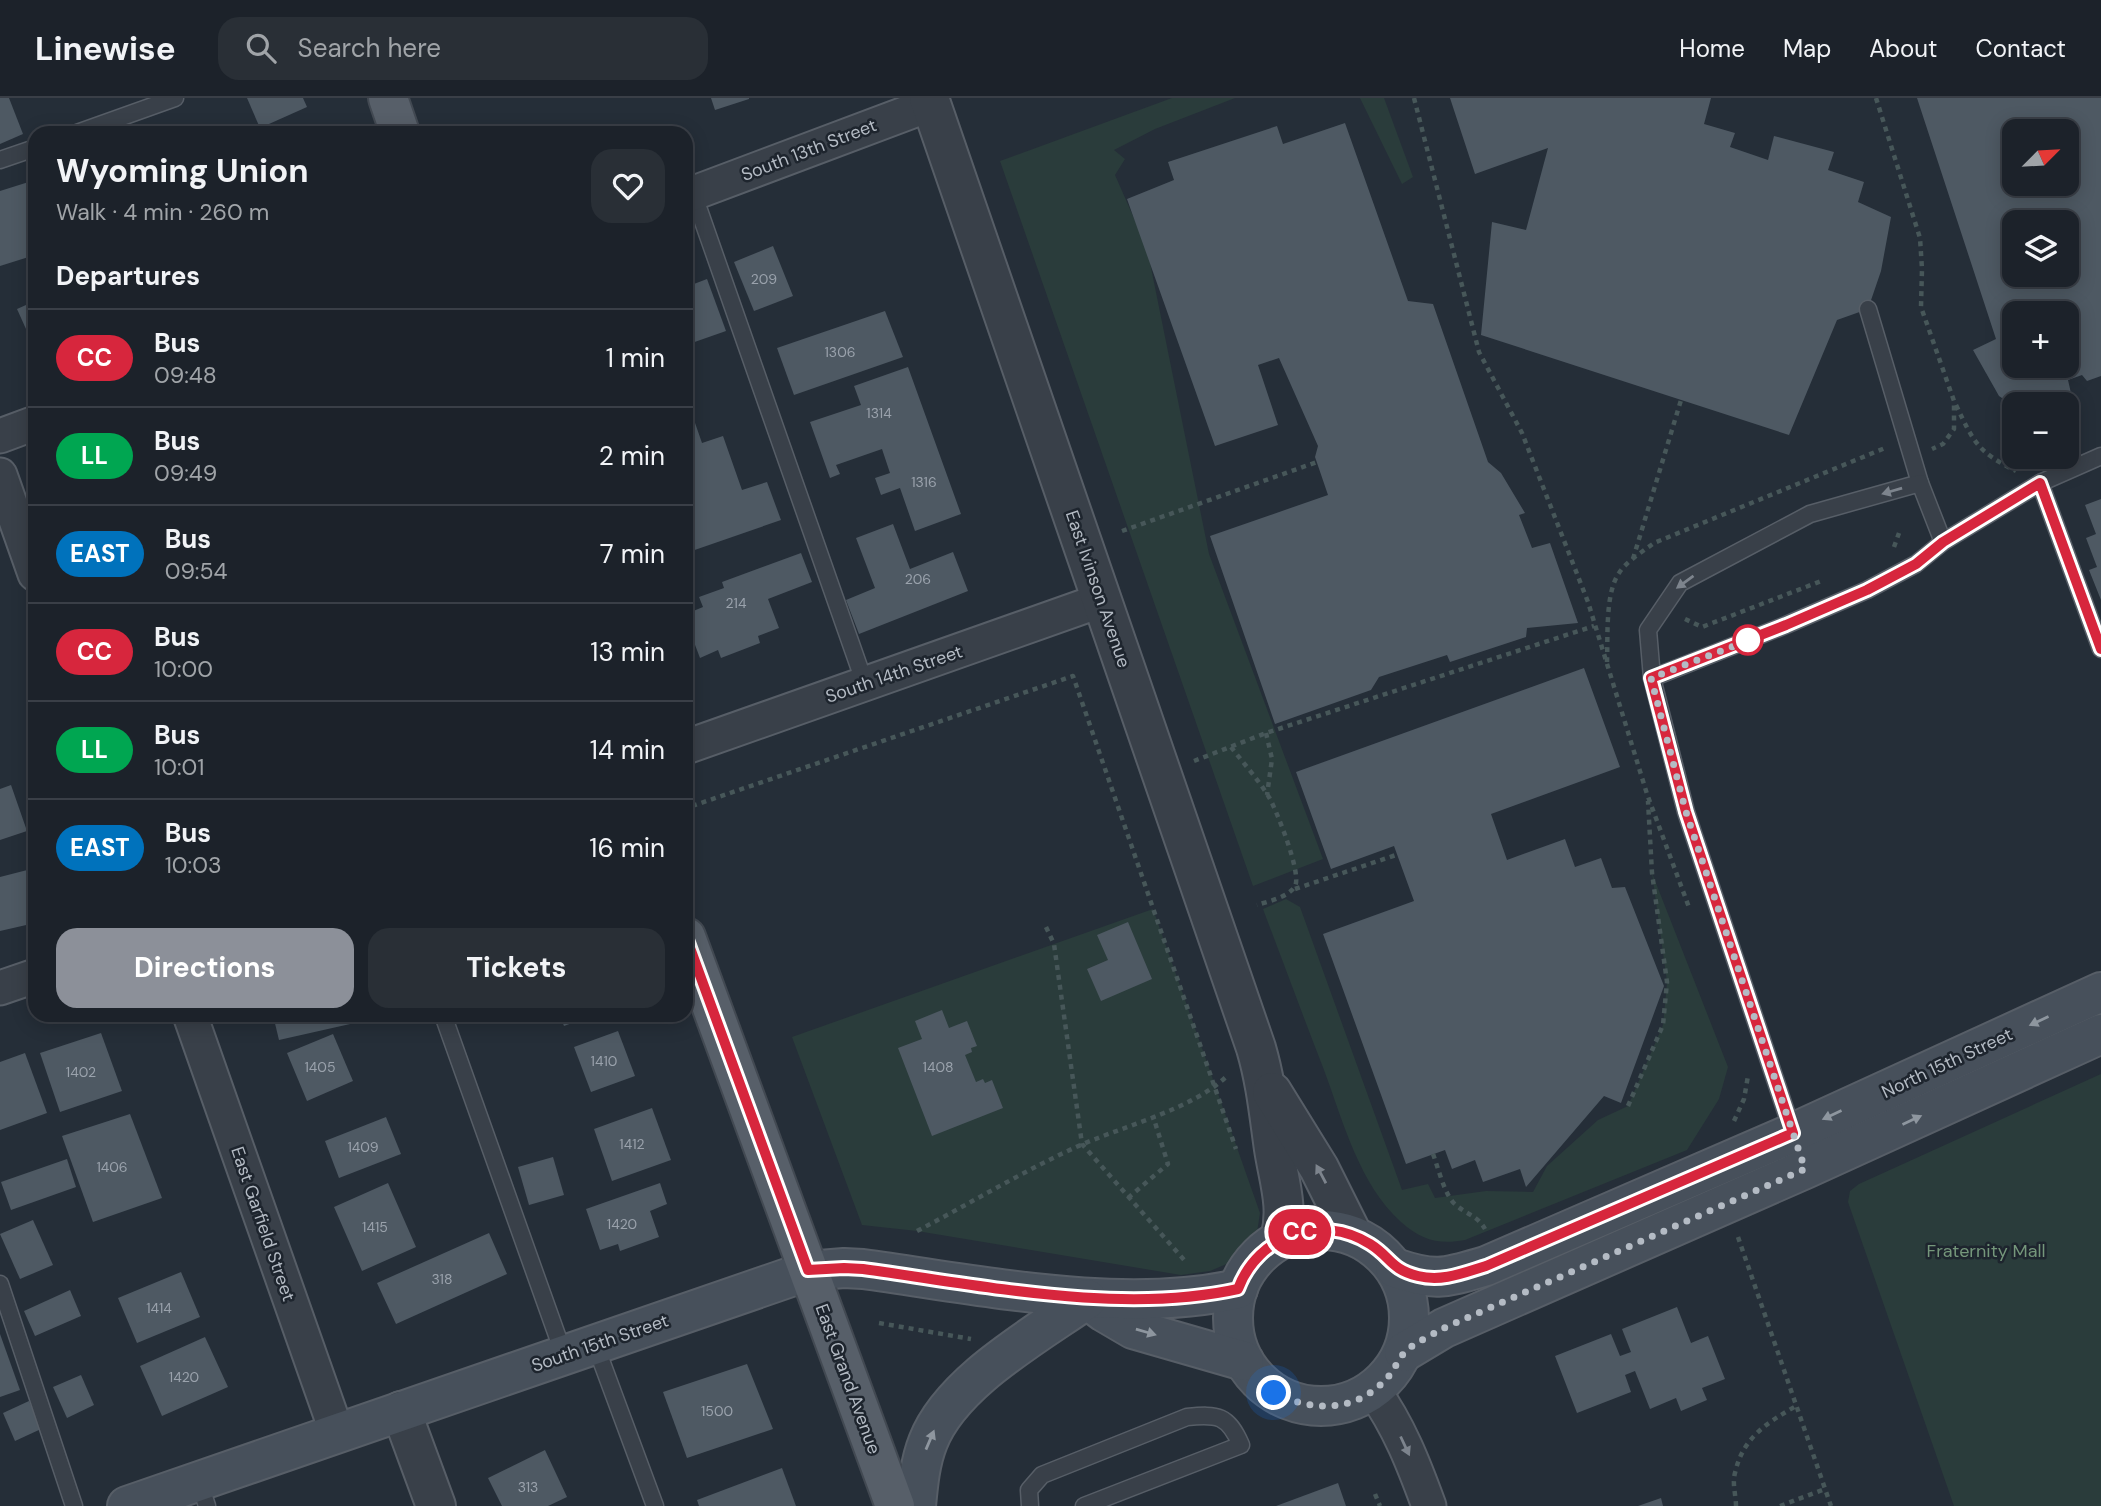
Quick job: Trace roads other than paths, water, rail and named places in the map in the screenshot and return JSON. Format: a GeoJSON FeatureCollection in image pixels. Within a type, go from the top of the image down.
{"type":"FeatureCollection","features":[{"type":"Feature","properties":{"kind":"main road"},"geometry":{"type":"LineString","coordinates":[[387,98],[397,126]]}},
{"type":"Feature","properties":{"kind":"main road","name":"East Grand Avenue"},"geometry":{"type":"LineString","coordinates":[[693,956],[895,1506]]}},
{"type":"Feature","properties":{"kind":"main road","name":"North 15th Street"},"geometry":{"type":"LineString","coordinates":[[1793,1133],[2101,992]]}},
{"type":"Feature","properties":{"kind":"main road","name":"North 15th Street"},"geometry":{"type":"LineString","coordinates":[[1805,1169],[2101,1034]]}},
{"type":"Feature","properties":{"kind":"main road"},"geometry":{"type":"LineString","coordinates":[[1395,1268],[1420,1276],[1445,1278],[1486,1266],[1793,1133]]}},
{"type":"Feature","properties":{"kind":"main road"},"geometry":{"type":"LineString","coordinates":[[1404,1352],[1444,1328],[1805,1169]]}},
{"type":"Feature","properties":{"kind":"main road"},"geometry":{"type":"LineString","coordinates":[[1310,1230],[1352,1234],[1372,1245],[1395,1268],[1408,1297],[1410,1318],[1404,1352],[1388,1376],[1373,1390],[1354,1401],[1334,1406],[1293,1402],[1274,1393],[1257,1379],[1244,1362],[1236,1342],[1233,1320],[1238,1289],[1254,1260],[1270,1245],[1280,1240],[1310,1230]]}},
{"type":"Feature","properties":{"kind":"main road","name":"South 15th Street"},"geometry":{"type":"LineString","coordinates":[[127,1506],[203,1494],[337,1433],[808,1270],[863,1269],[1087,1298],[1187,1297],[1238,1289]]}},
{"type":"Feature","properties":{"kind":"main road"},"geometry":{"type":"LineString","coordinates":[[916,1506],[921,1464],[939,1420],[983,1372],[1087,1298]]}},
{"type":"Feature","properties":{"kind":"main road","name":"South 15th Street"},"geometry":{"type":"LineString","coordinates":[[1087,1298],[1104,1312],[1133,1329],[1244,1362]]}},
{"type":"Feature","properties":{"kind":"street","name":"South 13th Street"},"geometry":{"type":"LineString","coordinates":[[693,192],[936,100]]}},
{"type":"Feature","properties":{"kind":"street","name":"East Ivinson Avenue"},"geometry":{"type":"LineString","coordinates":[[936,100],[1102,600],[1261,1065],[1285,1204],[1285,1222],[1280,1240]]}},
{"type":"Feature","properties":{"kind":"street"},"geometry":{"type":"LineString","coordinates":[[0,436],[28,426]]}},
{"type":"Feature","properties":{"kind":"street"},"geometry":{"type":"LineString","coordinates":[[0,475],[28,554]]}},
{"type":"Feature","properties":{"kind":"street","name":"South 14th Street"},"geometry":{"type":"LineString","coordinates":[[693,745],[1102,600]]}},
{"type":"Feature","properties":{"kind":"street"},"geometry":{"type":"LineString","coordinates":[[0,988],[28,978]]}},
{"type":"Feature","properties":{"kind":"street","name":"East Garfield Street"},"geometry":{"type":"LineString","coordinates":[[192,1022],[337,1433]]}},
{"type":"Feature","properties":{"kind":"street","name":"East Ivinson Avenue"},"geometry":{"type":"LineString","coordinates":[[1261,1065],[1319,1168],[1352,1234]]}},
{"type":"Feature","properties":{"kind":"street"},"geometry":{"type":"LineString","coordinates":[[1373,1390],[1393,1419],[1415,1466],[1429,1506]]}},
{"type":"Feature","properties":{"kind":"street"},"geometry":{"type":"LineString","coordinates":[[401,1411],[436,1506]]}},
{"type":"Feature","properties":{"kind":"lane"},"geometry":{"type":"LineString","coordinates":[[97,126],[175,98]]}},
{"type":"Feature","properties":{"kind":"lane"},"geometry":{"type":"LineString","coordinates":[[0,160],[28,150]]}},
{"type":"Feature","properties":{"kind":"lane"},"geometry":{"type":"LineString","coordinates":[[693,205],[864,684]]}},
{"type":"Feature","properties":{"kind":"lane"},"geometry":{"type":"LineString","coordinates":[[1868,309],[1920,483],[1943,542]]}},
{"type":"Feature","properties":{"kind":"lane"},"geometry":{"type":"LineString","coordinates":[[1651,678],[1867,590],[1916,564],[1943,542],[2040,483],[2101,456]]}},
{"type":"Feature","properties":{"kind":"lane"},"geometry":{"type":"LineString","coordinates":[[1805,1169],[1686,812],[1651,678],[1648,630],[1680,583],[1810,514],[1920,483]]}},
{"type":"Feature","properties":{"kind":"lane"},"geometry":{"type":"LineString","coordinates":[[2040,483],[2101,649]]}},
{"type":"Feature","properties":{"kind":"lane"},"geometry":{"type":"LineString","coordinates":[[446,1022],[579,1350],[655,1506]]}},
{"type":"Feature","properties":{"kind":"lane"},"geometry":{"type":"LineString","coordinates":[[0,1284],[74,1506]]}},
{"type":"Feature","properties":{"kind":"lane"},"geometry":{"type":"LineString","coordinates":[[1030,1506],[1029,1490],[1042,1475],[1187,1417],[1210,1415],[1225,1419],[1235,1431],[1241,1445],[1084,1506]]}},
{"type":"Feature","properties":{"kind":"park label","name":"Fraternity Mall"},"geometry":{"type":"Point","coordinates":[1986,1251]}}]}
